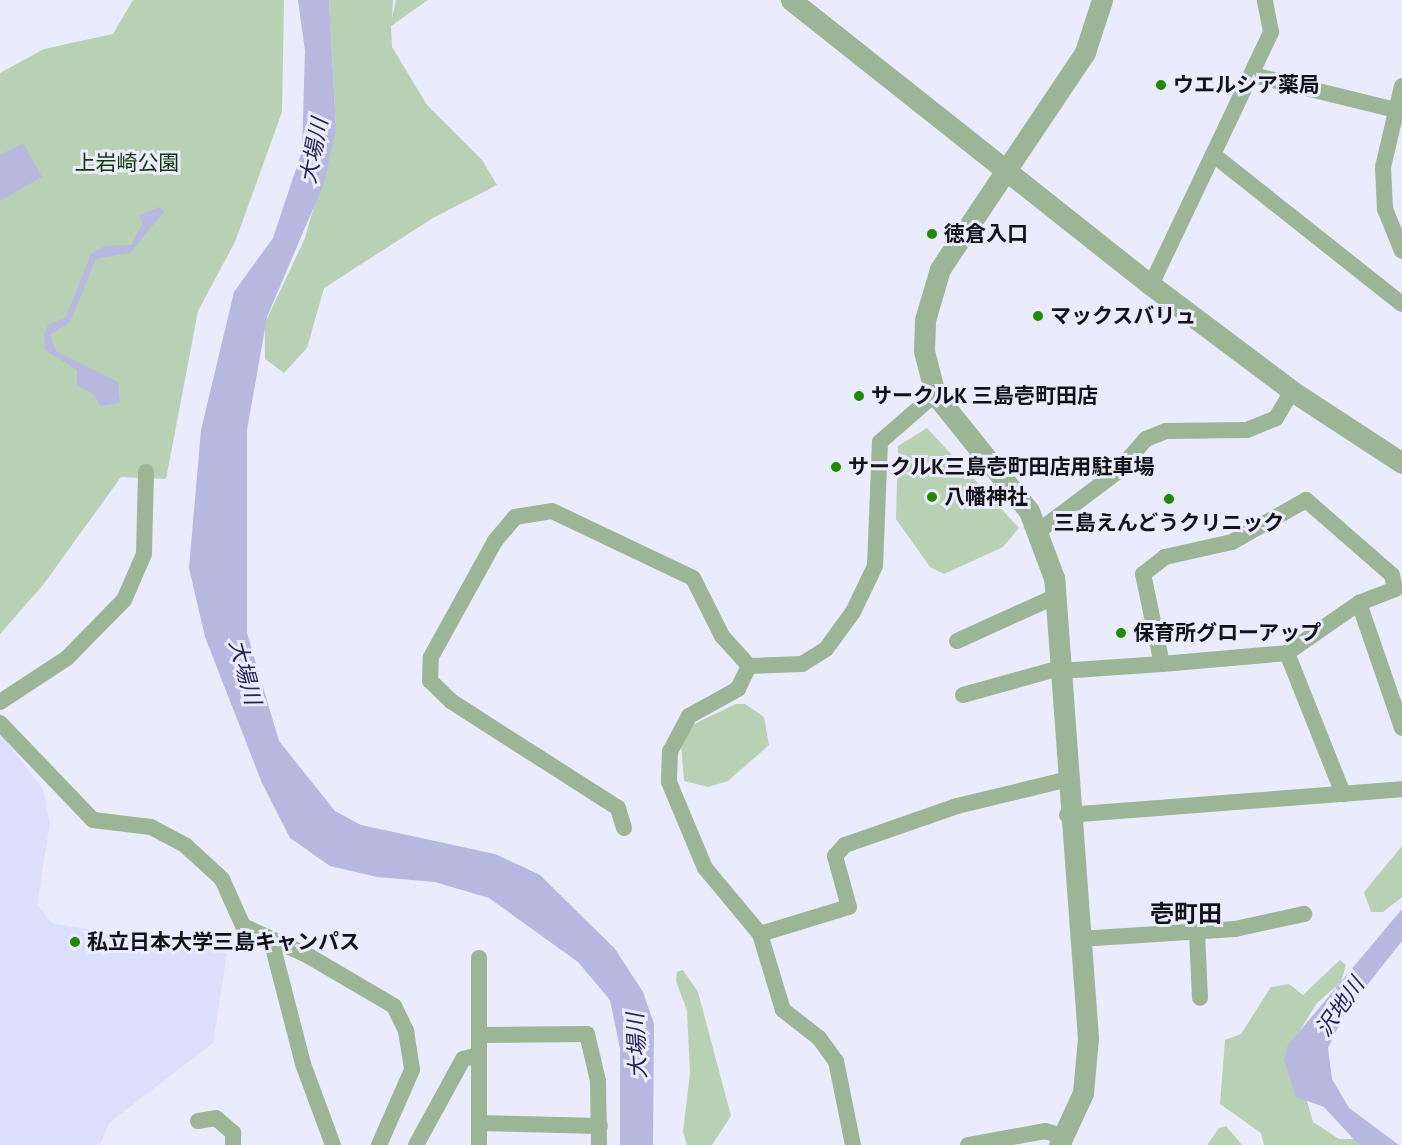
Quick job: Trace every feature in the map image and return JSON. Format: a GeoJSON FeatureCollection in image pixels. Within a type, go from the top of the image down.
{"type":"FeatureCollection","features":[{"type":"Feature","properties":{"kind":"street"},"geometry":{"type":"LineString","coordinates":[[791,0],[1151,285],[1292,392],[1402,463]]}},
{"type":"Feature","properties":{"kind":"street"},"geometry":{"type":"LineString","coordinates":[[968,1145],[1045,1131],[1061,1140],[1083,1093],[1086,1061],[1067,814],[1056,596],[1040,530],[935,394],[924,351],[931,296],[956,240],[1085,52],[1102,0]]}},
{"type":"Feature","properties":{"kind":"street"},"geometry":{"type":"LineString","coordinates":[[1151,285],[1215,156],[1271,32],[1265,0]]}},
{"type":"Feature","properties":{"kind":"street"},"geometry":{"type":"LineString","coordinates":[[1253,75],[1395,110]]}},
{"type":"Feature","properties":{"kind":"street"},"geometry":{"type":"LineString","coordinates":[[1402,86],[1383,167],[1385,199],[1402,251]]}},
{"type":"Feature","properties":{"kind":"street"},"geometry":{"type":"LineString","coordinates":[[1215,156],[1402,304]]}},
{"type":"Feature","properties":{"kind":"street"},"geometry":{"type":"LineString","coordinates":[[1040,530],[1116,473],[1146,439],[1166,431],[1247,430],[1276,418],[1292,392]]}},
{"type":"Feature","properties":{"kind":"street"},"geometry":{"type":"LineString","coordinates":[[624,828],[618,808],[451,700],[430,681],[431,657],[495,541],[516,517],[552,511],[683,573],[700,584],[722,636],[749,666],[791,667],[818,657],[854,612],[875,566],[880,442],[935,394]]}},
{"type":"Feature","properties":{"kind":"street"},"geometry":{"type":"LineString","coordinates":[[0,702],[67,658],[124,600],[144,554],[146,472]]}},
{"type":"Feature","properties":{"kind":"street"},"geometry":{"type":"LineString","coordinates":[[963,695],[1060,669],[1162,664],[1287,653],[1359,603],[1395,590],[1392,575],[1306,500],[1232,542],[1164,557],[1143,574],[1162,664]]}},
{"type":"Feature","properties":{"kind":"street"},"geometry":{"type":"LineString","coordinates":[[957,641],[1056,596]]}},
{"type":"Feature","properties":{"kind":"street"},"geometry":{"type":"LineString","coordinates":[[1359,603],[1402,728]]}},
{"type":"Feature","properties":{"kind":"street"},"geometry":{"type":"LineString","coordinates":[[1287,653],[1343,794]]}},
{"type":"Feature","properties":{"kind":"street"},"geometry":{"type":"LineString","coordinates":[[749,666],[738,689],[689,716],[667,767],[674,801],[705,868],[760,934],[783,1010],[819,1038],[836,1061],[854,1145]]}},
{"type":"Feature","properties":{"kind":"street"},"geometry":{"type":"LineString","coordinates":[[0,723],[93,820],[151,827],[202,858],[222,879],[238,921],[373,992],[403,1019],[412,1070],[379,1145]]}},
{"type":"Feature","properties":{"kind":"street"},"geometry":{"type":"LineString","coordinates":[[760,934],[849,907],[835,856],[845,845],[957,806],[1065,780]]}},
{"type":"Feature","properties":{"kind":"street"},"geometry":{"type":"LineString","coordinates":[[1067,814],[1402,789]]}},
{"type":"Feature","properties":{"kind":"street"},"geometry":{"type":"LineString","coordinates":[[1078,939],[1197,932],[1304,914]]}},
{"type":"Feature","properties":{"kind":"street"},"geometry":{"type":"LineString","coordinates":[[1197,932],[1200,998]]}},
{"type":"Feature","properties":{"kind":"street"},"geometry":{"type":"LineString","coordinates":[[271,940],[303,1064],[333,1145]]}},
{"type":"Feature","properties":{"kind":"street"},"geometry":{"type":"LineString","coordinates":[[479,958],[481,1035],[479,1145]]}},
{"type":"Feature","properties":{"kind":"street"},"geometry":{"type":"LineString","coordinates":[[481,1035],[587,1034],[600,1126],[599,1145]]}},
{"type":"Feature","properties":{"kind":"street"},"geometry":{"type":"LineString","coordinates":[[416,1145],[463,1059],[479,1055]]}},
{"type":"Feature","properties":{"kind":"street"},"geometry":{"type":"LineString","coordinates":[[198,1121],[216,1118],[233,1133],[233,1145]]}},
{"type":"Feature","properties":{"kind":"street"},"geometry":{"type":"LineString","coordinates":[[479,1123],[600,1126]]}},
{"type":"Feature","properties":{"kind":"shaded area","name":"私立日本大学三島キャンパス"},"geometry":{"type":"Polygon","coordinates":[[[0,733],[43,789],[50,823],[37,905],[52,923],[227,953],[213,1043],[109,1123],[100,1145],[0,1145],[0,733]]]}},
{"type":"Feature","properties":{"kind":"green space","name":"上岩崎公園"},"geometry":{"type":"Polygon","coordinates":[[[133,0],[284,0],[282,112],[235,242],[198,311],[166,479],[121,477],[43,585],[0,634],[0,73],[44,49],[113,34],[133,0]]]}},
{"type":"Feature","properties":{"kind":"green space"},"geometry":{"type":"Polygon","coordinates":[[[329,0],[393,0],[392,19],[396,0],[428,0],[391,26],[392,47],[427,105],[482,160],[497,185],[433,218],[324,288],[307,348],[284,373],[265,359],[265,323],[305,238],[336,128],[329,0]]]}},
{"type":"Feature","properties":{"kind":"green space"},"geometry":{"type":"Polygon","coordinates":[[[927,428],[1019,528],[1003,547],[944,574],[930,567],[896,519],[898,446],[927,428]]]}},
{"type":"Feature","properties":{"kind":"green space"},"geometry":{"type":"Polygon","coordinates":[[[736,704],[745,704],[764,717],[769,745],[728,781],[708,787],[684,781],[681,745],[690,726],[736,704]]]}},
{"type":"Feature","properties":{"kind":"green space"},"geometry":{"type":"Polygon","coordinates":[[[1402,846],[1402,897],[1383,912],[1371,912],[1364,892],[1402,846]]]}},
{"type":"Feature","properties":{"kind":"green space"},"geometry":{"type":"Polygon","coordinates":[[[1340,960],[1346,965],[1341,982],[1317,1003],[1291,1045],[1313,1122],[1339,1139],[1358,1139],[1365,1145],[1264,1145],[1261,1133],[1220,1104],[1225,1040],[1241,1034],[1271,987],[1289,984],[1303,995],[1340,960]]]}},
{"type":"Feature","properties":{"kind":"green space"},"geometry":{"type":"Polygon","coordinates":[[[683,970],[698,992],[731,1116],[712,1145],[687,1145],[683,1132],[690,1073],[687,1011],[676,981],[677,972],[683,970]]]}},
{"type":"Feature","properties":{"kind":"green space"},"geometry":{"type":"Polygon","coordinates":[[[1226,1126],[1242,1145],[1207,1145],[1219,1128],[1226,1126]]]}},
{"type":"Feature","properties":{"kind":"water","name":"大場川"},"geometry":{"type":"Polygon","coordinates":[[[298,0],[329,0],[336,128],[324,183],[267,317],[247,430],[247,633],[279,741],[335,811],[361,825],[495,854],[540,875],[615,949],[643,992],[654,1024],[653,1145],[620,1145],[620,1049],[610,1000],[578,962],[489,898],[435,882],[377,877],[330,866],[290,838],[262,783],[205,637],[189,568],[201,430],[234,292],[273,238],[302,151],[305,51],[298,0]]]}},
{"type":"Feature","properties":{"kind":"water"},"geometry":{"type":"Polygon","coordinates":[[[23,143],[42,177],[0,201],[0,155],[23,143]]]}},
{"type":"Feature","properties":{"kind":"water"},"geometry":{"type":"Polygon","coordinates":[[[159,207],[164,212],[130,253],[96,259],[70,322],[50,335],[56,351],[118,382],[120,403],[100,406],[94,394],[77,385],[77,370],[45,350],[44,334],[48,325],[66,317],[91,254],[105,246],[131,245],[142,224],[140,215],[159,207]]]}},
{"type":"Feature","properties":{"kind":"water","name":"沢地川"},"geometry":{"type":"Polygon","coordinates":[[[1402,909],[1402,941],[1345,1013],[1328,1048],[1332,1079],[1349,1108],[1399,1145],[1359,1145],[1324,1107],[1296,1097],[1284,1060],[1288,1045],[1402,909]]]}},
{"type":"Feature","properties":{"kind":"place","name":"ウエルシア薬局"},"geometry":{"type":"Point","coordinates":[1161,85]}},
{"type":"Feature","properties":{"kind":"place","name":"徳倉入口"},"geometry":{"type":"Point","coordinates":[932,234]}},
{"type":"Feature","properties":{"kind":"place","name":"マックスバリュ"},"geometry":{"type":"Point","coordinates":[1038,316]}},
{"type":"Feature","properties":{"kind":"place","name":"サークルK 三島壱町田店"},"geometry":{"type":"Point","coordinates":[859,396]}},
{"type":"Feature","properties":{"kind":"place","name":"サークルK三島壱町田店用駐車場"},"geometry":{"type":"Point","coordinates":[836,467]}},
{"type":"Feature","properties":{"kind":"place","name":"八幡神社"},"geometry":{"type":"Point","coordinates":[932,497]}},
{"type":"Feature","properties":{"kind":"place","name":"三島えんどうクリニック"},"geometry":{"type":"Point","coordinates":[1169,499]}},
{"type":"Feature","properties":{"kind":"place","name":"保育所グローアップ"},"geometry":{"type":"Point","coordinates":[1121,633]}},
{"type":"Feature","properties":{"kind":"place","name":"私立日本大学三島キャンパス"},"geometry":{"type":"Point","coordinates":[75,942]}},
{"type":"Feature","properties":{"kind":"district","name":"壱町田"},"geometry":{"type":"Point","coordinates":[1186,914]}}]}
